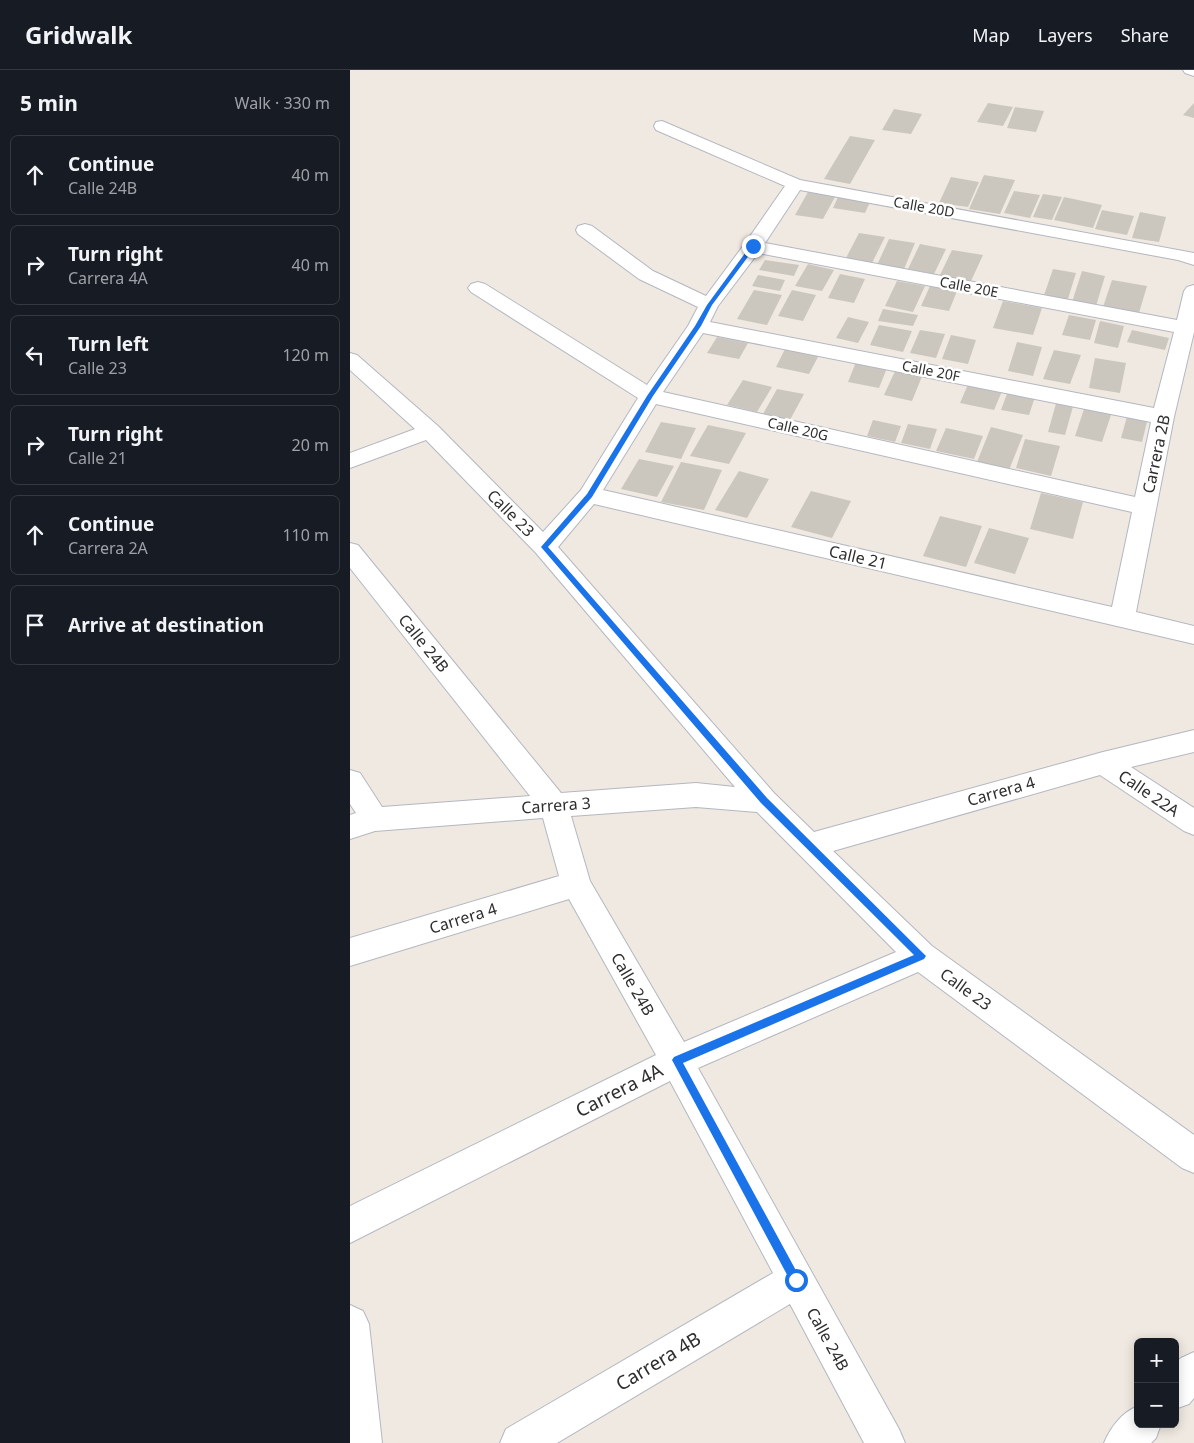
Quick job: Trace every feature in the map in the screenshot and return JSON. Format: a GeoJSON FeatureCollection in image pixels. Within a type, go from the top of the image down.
{"type":"FeatureCollection","features":[{"type":"Feature","properties":{"kind":"street","name":"Calle 20D"},"geometry":{"type":"LineString","coordinates":[[662,126],[795,184],[1182,255],[1194,259]]}},
{"type":"Feature","properties":{"kind":"street"},"geometry":{"type":"LineString","coordinates":[[544,547],[589,495],[650,396],[698,326],[710,305],[795,184]]}},
{"type":"Feature","properties":{"kind":"street"},"geometry":{"type":"LineString","coordinates":[[586,230],[646,275],[710,305]]}},
{"type":"Feature","properties":{"kind":"street","name":"Calle 20E"},"geometry":{"type":"LineString","coordinates":[[753,246],[1185,328]]}},
{"type":"Feature","properties":{"kind":"street","name":"Calle 20G"},"geometry":{"type":"LineString","coordinates":[[478,288],[650,396],[1145,507]]}},
{"type":"Feature","properties":{"kind":"street","name":"Carrera 2B"},"geometry":{"type":"LineString","coordinates":[[1122,619],[1163,417],[1194,291]]}},
{"type":"Feature","properties":{"kind":"street","name":"Calle 20F"},"geometry":{"type":"LineString","coordinates":[[698,326],[1163,417]]}},
{"type":"Feature","properties":{"kind":"street","name":"Calle 23"},"geometry":{"type":"LineString","coordinates":[[350,359],[430,431],[544,547],[764,801],[921,956],[1194,1156]]}},
{"type":"Feature","properties":{"kind":"street"},"geometry":{"type":"LineString","coordinates":[[350,461],[430,431]]}},
{"type":"Feature","properties":{"kind":"street","name":"Calle 21"},"geometry":{"type":"LineString","coordinates":[[589,495],[1194,635]]}},
{"type":"Feature","properties":{"kind":"street","name":"Calle 24B"},"geometry":{"type":"LineString","coordinates":[[350,551],[554,805],[576,884],[677,1060],[885,1443]]}},
{"type":"Feature","properties":{"kind":"street","name":"Carrera 4"},"geometry":{"type":"LineString","coordinates":[[810,845],[1103,763],[1194,741]]}},
{"type":"Feature","properties":{"kind":"street","name":"Calle 22A"},"geometry":{"type":"LineString","coordinates":[[1103,763],[1194,823]]}},
{"type":"Feature","properties":{"kind":"street"},"geometry":{"type":"LineString","coordinates":[[350,781],[363,823]]}},
{"type":"Feature","properties":{"kind":"street","name":"Carrera 3"},"geometry":{"type":"LineString","coordinates":[[363,823],[554,805],[696,795],[764,801]]}},
{"type":"Feature","properties":{"kind":"street","name":"Carrera 4"},"geometry":{"type":"LineString","coordinates":[[350,952],[576,884]]}},
{"type":"Feature","properties":{"kind":"street","name":"Carrera 4A"},"geometry":{"type":"LineString","coordinates":[[350,1225],[677,1060],[921,956]]}},
{"type":"Feature","properties":{"kind":"street","name":"Carrera 4B"},"geometry":{"type":"LineString","coordinates":[[520,1443],[796,1280]]}},
{"type":"Feature","properties":{"kind":"street"},"geometry":{"type":"LineString","coordinates":[[350,1324],[362,1443]]}},
{"type":"Feature","properties":{"kind":"street"},"geometry":{"type":"LineString","coordinates":[[1179,1386],[1194,1371]]}},
{"type":"Feature","properties":{"kind":"street"},"geometry":{"type":"LineString","coordinates":[[1124,1443],[1138,1428]]}},
{"type":"Feature","properties":{"kind":"building"},"geometry":{"type":"Polygon","coordinates":[[[988,103],[1013,107],[1003,126],[977,122],[988,103]]]}},
{"type":"Feature","properties":{"kind":"building"},"geometry":{"type":"Polygon","coordinates":[[[1194,103],[1194,118],[1183,115],[1194,103]]]}},
{"type":"Feature","properties":{"kind":"building"},"geometry":{"type":"Polygon","coordinates":[[[1015,107],[1044,111],[1036,132],[1007,128],[1015,107]]]}},
{"type":"Feature","properties":{"kind":"building"},"geometry":{"type":"Polygon","coordinates":[[[894,109],[922,114],[911,134],[882,130],[894,109]]]}},
{"type":"Feature","properties":{"kind":"building"},"geometry":{"type":"Polygon","coordinates":[[[850,136],[875,140],[850,184],[824,179],[850,136]]]}},
{"type":"Feature","properties":{"kind":"building"},"geometry":{"type":"Polygon","coordinates":[[[984,175],[1015,180],[1000,214],[969,209],[984,175]]]}},
{"type":"Feature","properties":{"kind":"building"},"geometry":{"type":"Polygon","coordinates":[[[951,177],[979,182],[968,207],[939,203],[951,177]]]}},
{"type":"Feature","properties":{"kind":"building"},"geometry":{"type":"Polygon","coordinates":[[[1014,191],[1040,195],[1030,218],[1004,213],[1014,191]]]}},
{"type":"Feature","properties":{"kind":"building"},"geometry":{"type":"Polygon","coordinates":[[[808,192],[835,197],[823,219],[795,215],[808,192]]]}},
{"type":"Feature","properties":{"kind":"building"},"geometry":{"type":"Polygon","coordinates":[[[1043,194],[1062,197],[1052,220],[1033,217],[1043,194]]]}},
{"type":"Feature","properties":{"kind":"building"},"geometry":{"type":"Polygon","coordinates":[[[838,197],[870,202],[865,213],[833,208],[838,197]]]}},
{"type":"Feature","properties":{"kind":"building"},"geometry":{"type":"Polygon","coordinates":[[[1064,197],[1102,205],[1093,228],[1054,220],[1064,197]]]}},
{"type":"Feature","properties":{"kind":"building"},"geometry":{"type":"Polygon","coordinates":[[[1102,210],[1134,216],[1127,235],[1095,229],[1102,210]]]}},
{"type":"Feature","properties":{"kind":"building"},"geometry":{"type":"Polygon","coordinates":[[[1140,212],[1166,217],[1159,242],[1132,238],[1140,212]]]}},
{"type":"Feature","properties":{"kind":"building"},"geometry":{"type":"Polygon","coordinates":[[[859,233],[885,237],[872,263],[846,258],[859,233]]]}},
{"type":"Feature","properties":{"kind":"building"},"geometry":{"type":"Polygon","coordinates":[[[889,239],[915,243],[904,269],[877,265],[889,239]]]}},
{"type":"Feature","properties":{"kind":"building"},"geometry":{"type":"Polygon","coordinates":[[[920,244],[946,249],[934,274],[908,269],[920,244]]]}},
{"type":"Feature","properties":{"kind":"building"},"geometry":{"type":"Polygon","coordinates":[[[952,250],[983,255],[971,281],[940,275],[952,250]]]}},
{"type":"Feature","properties":{"kind":"building"},"geometry":{"type":"Polygon","coordinates":[[[765,260],[799,265],[794,276],[759,270],[765,260]]]}},
{"type":"Feature","properties":{"kind":"building"},"geometry":{"type":"Polygon","coordinates":[[[808,264],[834,270],[822,291],[795,286],[808,264]]]}},
{"type":"Feature","properties":{"kind":"building"},"geometry":{"type":"Polygon","coordinates":[[[1053,269],[1076,273],[1067,302],[1043,298],[1053,269]]]}},
{"type":"Feature","properties":{"kind":"building"},"geometry":{"type":"Polygon","coordinates":[[[1082,271],[1105,276],[1096,306],[1072,302],[1082,271]]]}},
{"type":"Feature","properties":{"kind":"building"},"geometry":{"type":"Polygon","coordinates":[[[840,274],[865,279],[854,303],[828,298],[840,274]]]}},
{"type":"Feature","properties":{"kind":"building"},"geometry":{"type":"Polygon","coordinates":[[[758,275],[785,280],[780,291],[752,286],[758,275]]]}},
{"type":"Feature","properties":{"kind":"building"},"geometry":{"type":"Polygon","coordinates":[[[1112,280],[1147,286],[1139,313],[1103,307],[1112,280]]]}},
{"type":"Feature","properties":{"kind":"building"},"geometry":{"type":"Polygon","coordinates":[[[897,281],[925,286],[913,312],[885,306],[897,281]]]}},
{"type":"Feature","properties":{"kind":"building"},"geometry":{"type":"Polygon","coordinates":[[[930,286],[957,291],[949,311],[921,306],[930,286]]]}},
{"type":"Feature","properties":{"kind":"building"},"geometry":{"type":"Polygon","coordinates":[[[754,290],[782,295],[767,325],[737,319],[754,290]]]}},
{"type":"Feature","properties":{"kind":"building"},"geometry":{"type":"Polygon","coordinates":[[[792,290],[816,295],[803,321],[778,316],[792,290]]]}},
{"type":"Feature","properties":{"kind":"building"},"geometry":{"type":"Polygon","coordinates":[[[1003,301],[1042,308],[1033,335],[993,328],[1003,301]]]}},
{"type":"Feature","properties":{"kind":"building"},"geometry":{"type":"Polygon","coordinates":[[[883,309],[918,315],[913,326],[878,321],[883,309]]]}},
{"type":"Feature","properties":{"kind":"building"},"geometry":{"type":"Polygon","coordinates":[[[1069,315],[1096,320],[1090,340],[1062,335],[1069,315]]]}},
{"type":"Feature","properties":{"kind":"building"},"geometry":{"type":"Polygon","coordinates":[[[848,317],[869,322],[858,343],[836,338],[848,317]]]}},
{"type":"Feature","properties":{"kind":"building"},"geometry":{"type":"Polygon","coordinates":[[[1100,321],[1124,326],[1118,348],[1094,343],[1100,321]]]}},
{"type":"Feature","properties":{"kind":"building"},"geometry":{"type":"Polygon","coordinates":[[[879,325],[912,331],[903,352],[870,345],[879,325]]]}},
{"type":"Feature","properties":{"kind":"building"},"geometry":{"type":"Polygon","coordinates":[[[920,330],[945,334],[936,358],[910,353],[920,330]]]}},
{"type":"Feature","properties":{"kind":"building"},"geometry":{"type":"Polygon","coordinates":[[[1132,330],[1169,338],[1165,350],[1127,342],[1132,330]]]}},
{"type":"Feature","properties":{"kind":"building"},"geometry":{"type":"Polygon","coordinates":[[[951,335],[976,340],[968,364],[942,359],[951,335]]]}},
{"type":"Feature","properties":{"kind":"building"},"geometry":{"type":"Polygon","coordinates":[[[717,337],[748,343],[739,359],[707,353],[717,337]]]}},
{"type":"Feature","properties":{"kind":"building"},"geometry":{"type":"Polygon","coordinates":[[[1017,342],[1042,347],[1033,376],[1008,371],[1017,342]]]}},
{"type":"Feature","properties":{"kind":"building"},"geometry":{"type":"Polygon","coordinates":[[[785,349],[819,355],[809,374],[776,367],[785,349]]]}},
{"type":"Feature","properties":{"kind":"building"},"geometry":{"type":"Polygon","coordinates":[[[1054,350],[1081,355],[1070,384],[1043,379],[1054,350]]]}},
{"type":"Feature","properties":{"kind":"building"},"geometry":{"type":"Polygon","coordinates":[[[1095,358],[1126,363],[1120,393],[1089,388],[1095,358]]]}},
{"type":"Feature","properties":{"kind":"building"},"geometry":{"type":"Polygon","coordinates":[[[856,362],[887,368],[879,388],[848,382],[856,362]]]}},
{"type":"Feature","properties":{"kind":"building"},"geometry":{"type":"Polygon","coordinates":[[[896,369],[923,374],[912,401],[884,395],[896,369]]]}},
{"type":"Feature","properties":{"kind":"building"},"geometry":{"type":"Polygon","coordinates":[[[743,380],[772,387],[757,412],[727,405],[743,380]]]}},
{"type":"Feature","properties":{"kind":"building"},"geometry":{"type":"Polygon","coordinates":[[[969,382],[1003,389],[994,410],[960,403],[969,382]]]}},
{"type":"Feature","properties":{"kind":"building"},"geometry":{"type":"Polygon","coordinates":[[[777,389],[804,394],[790,420],[763,414],[777,389]]]}},
{"type":"Feature","properties":{"kind":"building"},"geometry":{"type":"Polygon","coordinates":[[[1008,391],[1035,397],[1029,415],[1001,410],[1008,391]]]}},
{"type":"Feature","properties":{"kind":"building"},"geometry":{"type":"Polygon","coordinates":[[[1057,400],[1074,403],[1065,435],[1048,432],[1057,400]]]}},
{"type":"Feature","properties":{"kind":"building"},"geometry":{"type":"Polygon","coordinates":[[[1085,406],[1112,412],[1102,442],[1075,436],[1085,406]]]}},
{"type":"Feature","properties":{"kind":"building"},"geometry":{"type":"Polygon","coordinates":[[[1128,413],[1148,418],[1142,442],[1121,438],[1128,413]]]}},
{"type":"Feature","properties":{"kind":"building"},"geometry":{"type":"Polygon","coordinates":[[[873,420],[901,426],[895,442],[867,436],[873,420]]]}},
{"type":"Feature","properties":{"kind":"building"},"geometry":{"type":"Polygon","coordinates":[[[661,422],[696,428],[681,459],[645,452],[661,422]]]}},
{"type":"Feature","properties":{"kind":"building"},"geometry":{"type":"Polygon","coordinates":[[[908,424],[937,429],[930,449],[901,443],[908,424]]]}},
{"type":"Feature","properties":{"kind":"building"},"geometry":{"type":"Polygon","coordinates":[[[708,425],[746,433],[729,464],[690,456],[708,425]]]}},
{"type":"Feature","properties":{"kind":"building"},"geometry":{"type":"Polygon","coordinates":[[[991,427],[1023,435],[1009,470],[977,462],[991,427]]]}},
{"type":"Feature","properties":{"kind":"building"},"geometry":{"type":"Polygon","coordinates":[[[946,428],[983,436],[974,459],[936,451],[946,428]]]}},
{"type":"Feature","properties":{"kind":"building"},"geometry":{"type":"Polygon","coordinates":[[[1025,439],[1060,446],[1051,476],[1016,468],[1025,439]]]}},
{"type":"Feature","properties":{"kind":"building"},"geometry":{"type":"Polygon","coordinates":[[[639,459],[674,466],[657,497],[621,489],[639,459]]]}},
{"type":"Feature","properties":{"kind":"building"},"geometry":{"type":"Polygon","coordinates":[[[681,462],[722,470],[704,510],[661,502],[681,462]]]}},
{"type":"Feature","properties":{"kind":"building"},"geometry":{"type":"Polygon","coordinates":[[[739,471],[769,479],[747,518],[715,510],[739,471]]]}},
{"type":"Feature","properties":{"kind":"building"},"geometry":{"type":"Polygon","coordinates":[[[811,491],[851,501],[832,538],[791,527],[811,491]]]}},
{"type":"Feature","properties":{"kind":"building"},"geometry":{"type":"Polygon","coordinates":[[[1041,493],[1083,502],[1073,539],[1030,529],[1041,493]]]}},
{"type":"Feature","properties":{"kind":"building"},"geometry":{"type":"Polygon","coordinates":[[[940,516],[982,526],[966,567],[923,556],[940,516]]]}},
{"type":"Feature","properties":{"kind":"building"},"geometry":{"type":"Polygon","coordinates":[[[989,528],[1029,538],[1015,574],[974,563],[989,528]]]}},
{"type":"Feature","properties":{"kind":"route"},"geometry":{"type":"LineString","coordinates":[[753,246],[710,305],[698,326],[650,396],[589,495],[544,547],[764,801],[921,956],[677,1060],[796,1280]]}}]}
